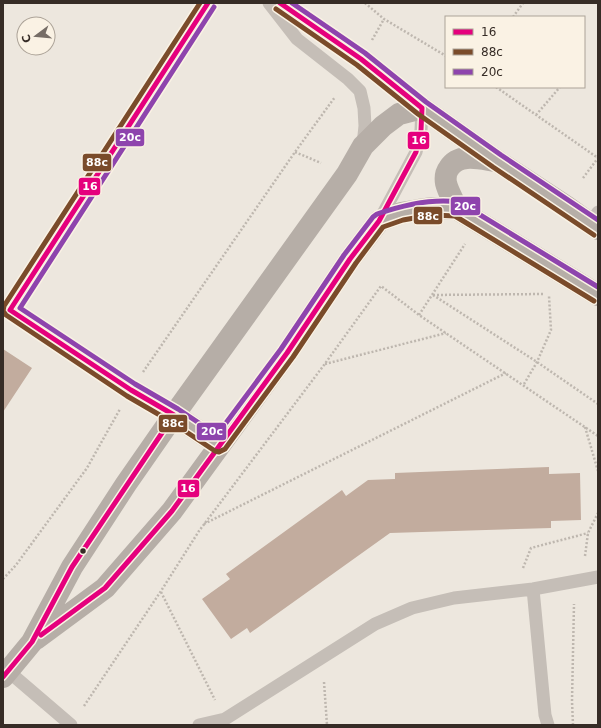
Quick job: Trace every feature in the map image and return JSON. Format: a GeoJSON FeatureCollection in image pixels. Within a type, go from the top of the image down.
{"type":"FeatureCollection","features":[{"type":"Feature","properties":{"kind":"main road"},"geometry":{"type":"LineString","coordinates":[[32,642],[72,567],[174,415],[347,174],[363,146],[383,126],[399,114],[422,108],[497,161],[567,207],[595,222]]}},
{"type":"Feature","properties":{"kind":"main road"},"geometry":{"type":"LineString","coordinates":[[458,209],[446,182],[446,172],[452,163],[470,157],[497,161]]}},
{"type":"Feature","properties":{"kind":"main road"},"geometry":{"type":"LineString","coordinates":[[4,672],[32,642],[105,588],[172,511],[287,354],[350,259],[379,221],[400,213],[419,210],[433,208],[458,209],[598,295]]}},
{"type":"Feature","properties":{"kind":"main road"},"geometry":{"type":"LineString","coordinates":[[174,415],[219,445]]}},
{"type":"Feature","properties":{"kind":"lane"},"geometry":{"type":"LineString","coordinates":[[174,415],[131,390],[7,308],[208,3]]}},
{"type":"Feature","properties":{"kind":"lane"},"geometry":{"type":"LineString","coordinates":[[269,3],[297,39],[348,79],[360,91],[364,108],[365,126],[363,146]]}},
{"type":"Feature","properties":{"kind":"lane"},"geometry":{"type":"LineString","coordinates":[[280,3],[361,59],[422,108],[421,130],[416,152],[379,221]]}},
{"type":"Feature","properties":{"kind":"lane"},"geometry":{"type":"LineString","coordinates":[[199,725],[225,719],[375,624],[412,608],[454,598],[533,589],[598,577]]}},
{"type":"Feature","properties":{"kind":"lane"},"geometry":{"type":"LineString","coordinates":[[533,589],[544,715],[548,725]]}},
{"type":"Feature","properties":{"kind":"lane"},"geometry":{"type":"LineString","coordinates":[[4,672],[71,725]]}},
{"type":"Feature","properties":{"kind":"path"},"geometry":{"type":"LineString","coordinates":[[365,3],[384,19],[445,55]]}},
{"type":"Feature","properties":{"kind":"path"},"geometry":{"type":"LineString","coordinates":[[515,16],[523,3]]}},
{"type":"Feature","properties":{"kind":"path"},"geometry":{"type":"LineString","coordinates":[[361,59],[384,19]]}},
{"type":"Feature","properties":{"kind":"path"},"geometry":{"type":"LineString","coordinates":[[3,579],[16,565],[87,468],[131,390],[295,152],[348,79]]}},
{"type":"Feature","properties":{"kind":"path"},"geometry":{"type":"LineString","coordinates":[[497,88],[598,158],[583,178]]}},
{"type":"Feature","properties":{"kind":"path"},"geometry":{"type":"LineString","coordinates":[[536,115],[559,88]]}},
{"type":"Feature","properties":{"kind":"path"},"geometry":{"type":"LineString","coordinates":[[295,152],[327,166]]}},
{"type":"Feature","properties":{"kind":"path"},"geometry":{"type":"LineString","coordinates":[[419,315],[469,238]]}},
{"type":"Feature","properties":{"kind":"path"},"geometry":{"type":"LineString","coordinates":[[80,712],[204,525],[381,286],[419,315],[524,384],[598,436]]}},
{"type":"Feature","properties":{"kind":"path"},"geometry":{"type":"LineString","coordinates":[[543,290],[555,297]]}},
{"type":"Feature","properties":{"kind":"path"},"geometry":{"type":"LineString","coordinates":[[433,295],[549,294]]}},
{"type":"Feature","properties":{"kind":"path"},"geometry":{"type":"LineString","coordinates":[[524,384],[538,362],[552,330],[549,294]]}},
{"type":"Feature","properties":{"kind":"path"},"geometry":{"type":"LineString","coordinates":[[433,295],[538,362],[598,404]]}},
{"type":"Feature","properties":{"kind":"path"},"geometry":{"type":"LineString","coordinates":[[324,364],[446,333]]}},
{"type":"Feature","properties":{"kind":"path"},"geometry":{"type":"LineString","coordinates":[[204,525],[506,373]]}},
{"type":"Feature","properties":{"kind":"path"},"geometry":{"type":"LineString","coordinates":[[585,426],[598,471]]}},
{"type":"Feature","properties":{"kind":"path"},"geometry":{"type":"LineString","coordinates":[[573,725],[574,603],[580,580],[588,533],[598,513]]}},
{"type":"Feature","properties":{"kind":"path"},"geometry":{"type":"LineString","coordinates":[[161,591],[225,719]]}},
{"type":"Feature","properties":{"kind":"path"},"geometry":{"type":"LineString","coordinates":[[322,658],[327,725]]}},
{"type":"Feature","properties":{"kind":"building"},"geometry":{"type":"Polygon","coordinates":[[[3,349],[32,368],[3,412],[3,349]]]}},
{"type":"Feature","properties":{"kind":"building"},"geometry":{"type":"Polygon","coordinates":[[[549,467],[549,474],[580,473],[581,520],[551,521],[551,528],[390,533],[250,633],[247,628],[231,639],[202,599],[230,579],[226,574],[342,490],[346,496],[368,480],[395,479],[395,473],[549,467]]]}},
{"type":"Feature","properties":{"kind":"transit line","name":"88с"},"geometry":{"type":"LineString","coordinates":[[200,3],[4,306],[3,311],[6,315],[127,396],[170,421],[215,451],[219,452],[225,449],[293,357],[356,263],[383,227],[403,220],[433,215],[455,216],[594,301]]}},
{"type":"Feature","properties":{"kind":"transit line","name":"16"},"geometry":{"type":"LineString","coordinates":[[3,677],[32,642],[72,567],[174,415],[131,390],[10,310],[208,3]]}},
{"type":"Feature","properties":{"kind":"transit line","name":"16"},"geometry":{"type":"LineString","coordinates":[[41,635],[105,588],[172,511],[287,353],[350,259],[379,221],[416,152],[421,130],[422,108],[361,59],[280,3]]}},
{"type":"Feature","properties":{"kind":"transit line","name":"20с"},"geometry":{"type":"LineString","coordinates":[[292,3],[365,53],[426,102],[501,155],[598,220]]}},
{"type":"Feature","properties":{"kind":"transit line","name":"20с"},"geometry":{"type":"LineString","coordinates":[[214,7],[20,308],[135,384],[178,409],[217,435],[281,349],[344,255],[373,217],[377,214],[417,203],[438,201],[459,202],[598,287]]}},
{"type":"Feature","properties":{"kind":"transit line","name":"88с"},"geometry":{"type":"LineString","coordinates":[[276,9],[357,65],[418,114],[594,235]]}}]}
